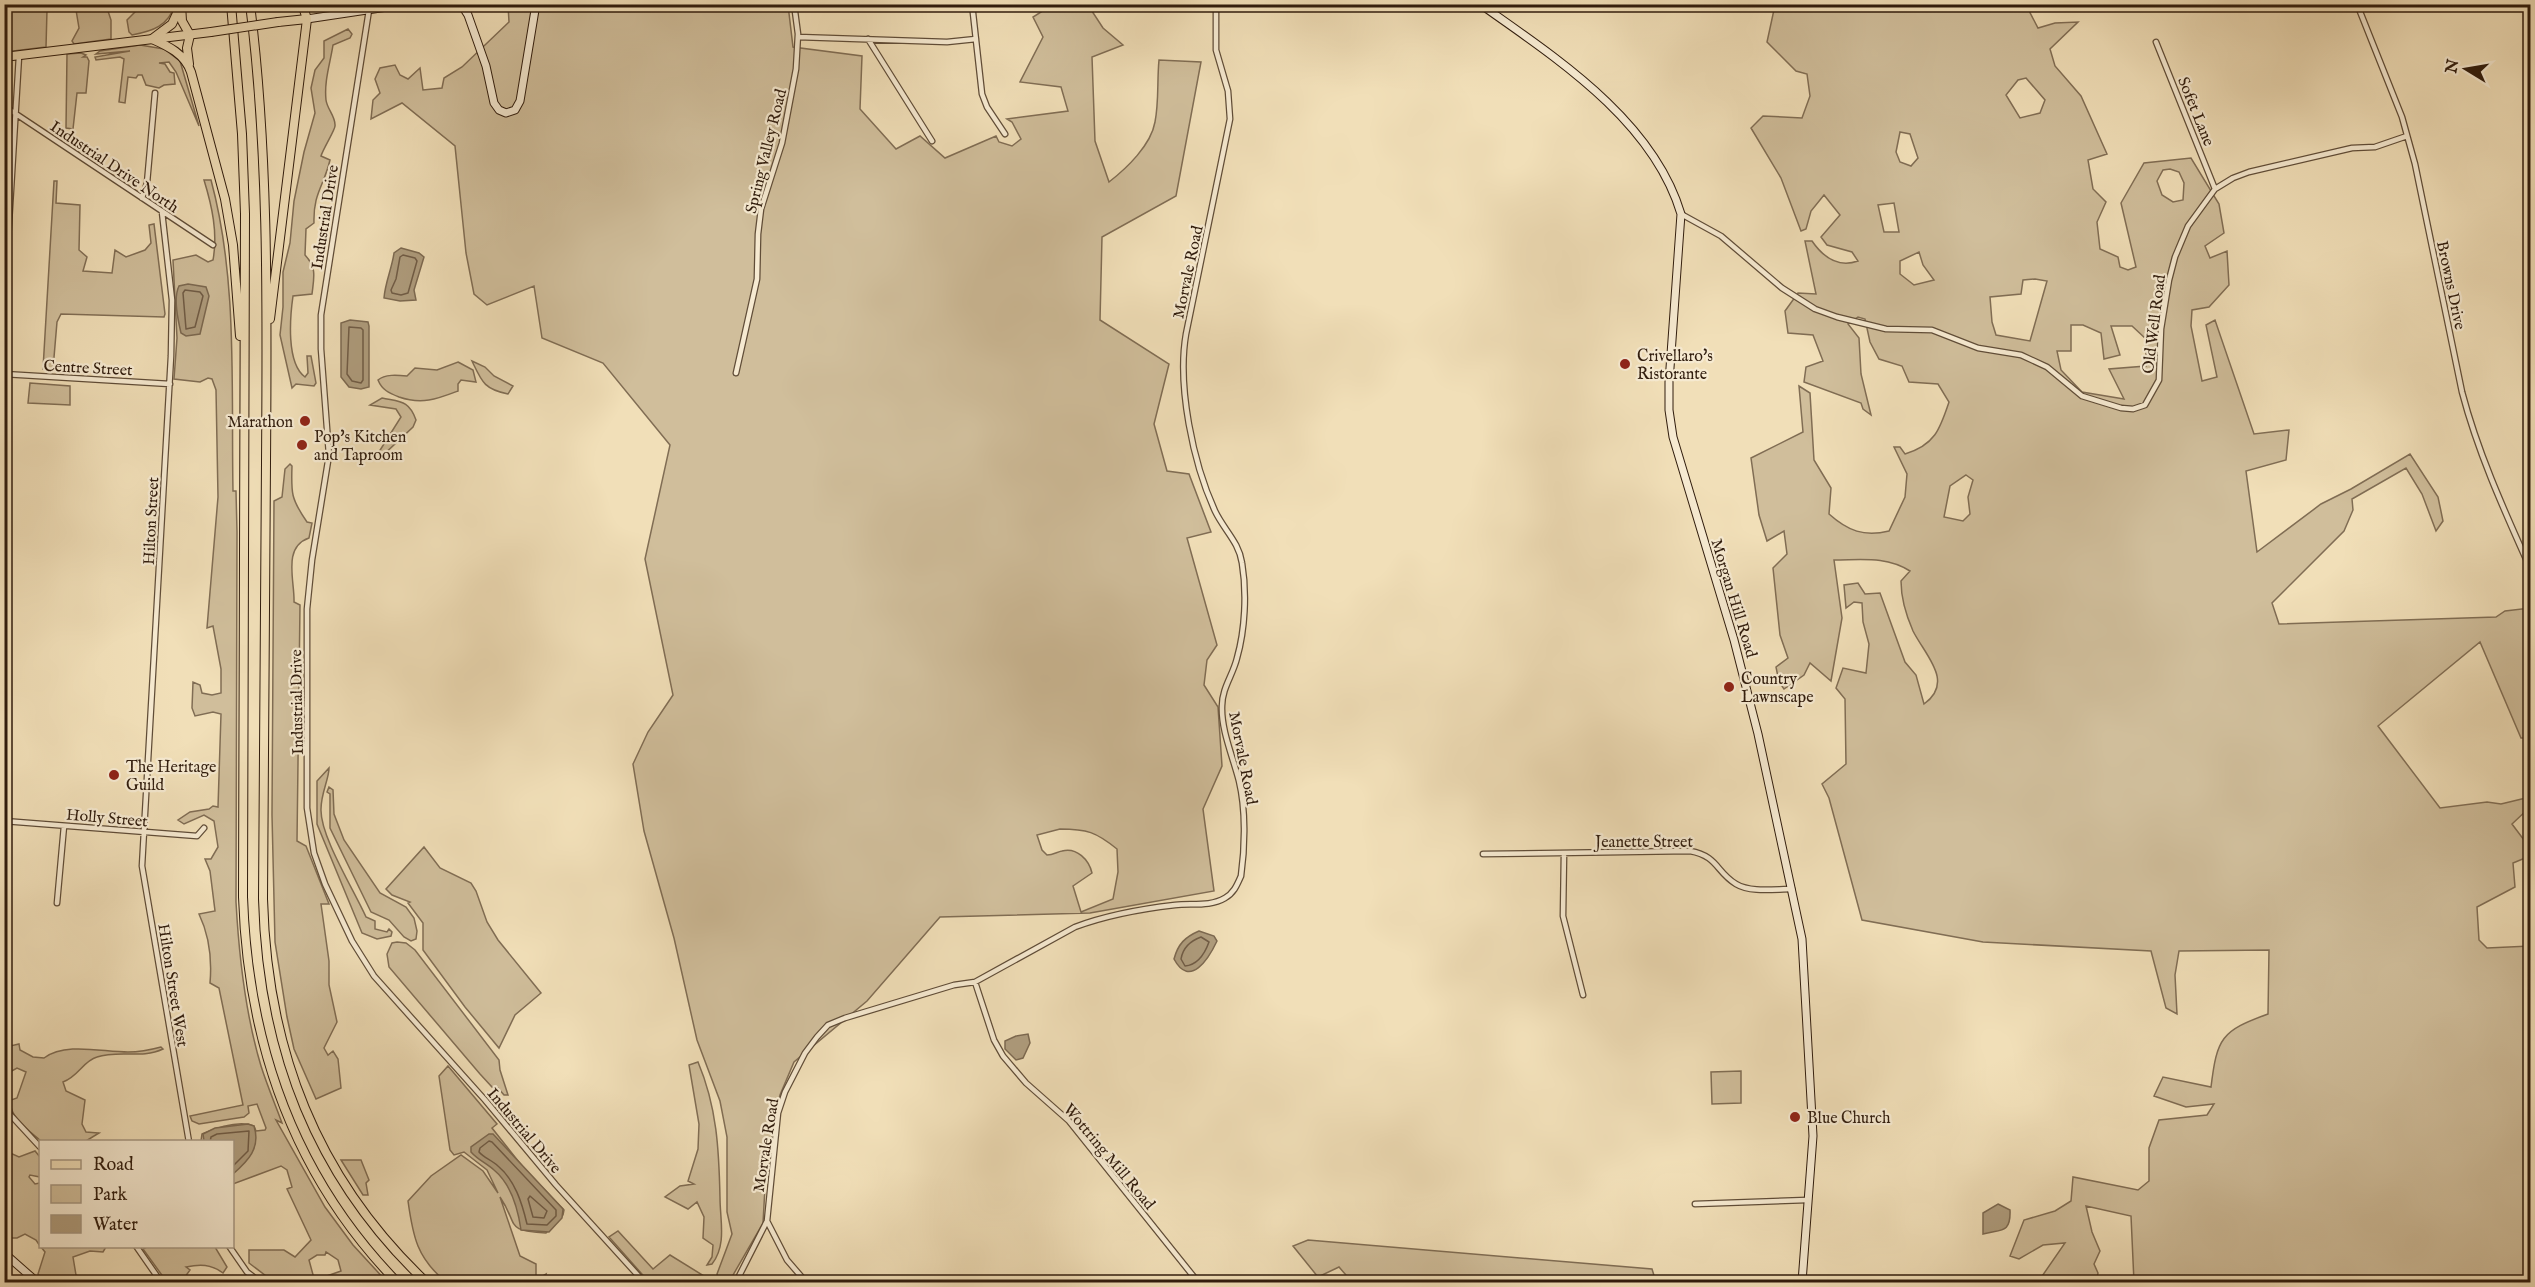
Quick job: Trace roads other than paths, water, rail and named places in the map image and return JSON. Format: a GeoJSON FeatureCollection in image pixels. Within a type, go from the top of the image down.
{"type":"FeatureCollection","features":[{"type":"Feature","properties":{"kind":"highway"},"geometry":{"type":"LineString","coordinates":[[181,4],[182,21],[190,35],[187,48],[189,66],[225,199],[233,245],[245,396]]}},
{"type":"Feature","properties":{"kind":"highway"},"geometry":{"type":"LineString","coordinates":[[181,4],[172,24],[152,39],[172,49],[189,66]]}},
{"type":"Feature","properties":{"kind":"highway"},"geometry":{"type":"LineString","coordinates":[[231,4],[243,146],[245,396],[243,897],[253,1006],[271,1077],[300,1145],[347,1222],[397,1282]]}},
{"type":"Feature","properties":{"kind":"highway"},"geometry":{"type":"LineString","coordinates":[[250,4],[260,98],[264,176],[266,361],[263,899],[269,987],[291,1075],[318,1140],[356,1203],[389,1244],[426,1282]]}},
{"type":"Feature","properties":{"kind":"highway"},"geometry":{"type":"LineString","coordinates":[[266,361],[276,260],[307,19],[302,4]]}},
{"type":"Feature","properties":{"kind":"main road"},"geometry":{"type":"LineString","coordinates":[[4,57],[190,35],[307,19],[369,7],[407,4]]}},
{"type":"Feature","properties":{"kind":"main road"},"geometry":{"type":"LineString","coordinates":[[461,4],[468,15],[486,66],[495,106],[506,113],[515,110],[520,101],[536,4]]}},
{"type":"Feature","properties":{"kind":"main road","name":"Morgan Hill Road"},"geometry":{"type":"LineString","coordinates":[[1480,4],[1562,63],[1616,112],[1638,138],[1666,179],[1676,197],[1681,214],[1669,382],[1669,410],[1673,437],[1751,703],[1802,939],[1813,1131],[1802,1282]]}},
{"type":"Feature","properties":{"kind":"main road"},"geometry":{"type":"LineString","coordinates":[[4,1253],[37,1282]]}},
{"type":"Feature","properties":{"kind":"street","name":"Spring Valley Road"},"geometry":{"type":"LineString","coordinates":[[736,373],[757,279],[761,209],[785,133],[797,66],[798,37],[794,4]]}},
{"type":"Feature","properties":{"kind":"street"},"geometry":{"type":"LineString","coordinates":[[972,4],[984,101],[1005,134]]}},
{"type":"Feature","properties":{"kind":"street","name":"Morvale Road"},"geometry":{"type":"LineString","coordinates":[[767,1221],[778,1113],[785,1092],[805,1053],[828,1025],[954,985],[975,982],[1075,927],[1091,921],[1141,909],[1214,903],[1230,895],[1241,876],[1241,794],[1224,722],[1222,703],[1225,687],[1239,649],[1243,611],[1242,564],[1236,543],[1215,512],[1202,475],[1190,424],[1182,365],[1186,334],[1230,119],[1228,91],[1216,50],[1216,4]]}},
{"type":"Feature","properties":{"kind":"street","name":"Browns Drive"},"geometry":{"type":"LineString","coordinates":[[2357,4],[2402,117],[2465,405],[2482,457],[2530,568]]}},
{"type":"Feature","properties":{"kind":"street","name":"Industrial Drive"},"geometry":{"type":"LineString","coordinates":[[369,7],[321,315],[321,349],[329,455],[309,576],[307,620],[307,808],[314,853],[343,924],[374,976],[556,1185],[644,1282]]}},
{"type":"Feature","properties":{"kind":"street"},"geometry":{"type":"LineString","coordinates":[[798,37],[951,42],[976,39]]}},
{"type":"Feature","properties":{"kind":"street"},"geometry":{"type":"LineString","coordinates":[[868,39],[932,141]]}},
{"type":"Feature","properties":{"kind":"street","name":"Sofet Lane"},"geometry":{"type":"LineString","coordinates":[[2156,42],[2215,189]]}},
{"type":"Feature","properties":{"kind":"street"},"geometry":{"type":"LineString","coordinates":[[4,307],[19,56]]}},
{"type":"Feature","properties":{"kind":"street"},"geometry":{"type":"LineString","coordinates":[[141,198],[147,183],[155,93]]}},
{"type":"Feature","properties":{"kind":"street","name":"Industrial Drive North"},"geometry":{"type":"LineString","coordinates":[[4,106],[213,245]]}},
{"type":"Feature","properties":{"kind":"street","name":"Old Well Road"},"geometry":{"type":"LineString","coordinates":[[1681,214],[1721,236],[1782,288],[1815,309],[1886,329],[1932,330],[1978,348],[2021,354],[2047,367],[2082,396],[2121,408],[2133,409],[2145,405],[2159,380],[2161,329],[2175,257],[2188,226],[2215,189],[2249,172],[2352,148],[2374,147],[2407,136]]}},
{"type":"Feature","properties":{"kind":"street"},"geometry":{"type":"LineString","coordinates":[[4,195],[11,196]]}},
{"type":"Feature","properties":{"kind":"street","name":"Hilton Street"},"geometry":{"type":"LineString","coordinates":[[145,832],[170,384],[172,300],[162,212]]}},
{"type":"Feature","properties":{"kind":"street","name":"Centre Street"},"geometry":{"type":"LineString","coordinates":[[4,374],[170,384]]}},
{"type":"Feature","properties":{"kind":"street","name":"Holly Street"},"geometry":{"type":"LineString","coordinates":[[4,821],[196,836],[204,828]]}},
{"type":"Feature","properties":{"kind":"street"},"geometry":{"type":"LineString","coordinates":[[57,903],[64,826]]}},
{"type":"Feature","properties":{"kind":"street","name":"Hilton Street West"},"geometry":{"type":"LineString","coordinates":[[145,832],[142,866],[189,1140]]}},
{"type":"Feature","properties":{"kind":"street","name":"Jeanette Street"},"geometry":{"type":"LineString","coordinates":[[1483,854],[1690,851],[1704,853],[1734,883],[1755,889],[1792,889]]}},
{"type":"Feature","properties":{"kind":"street"},"geometry":{"type":"LineString","coordinates":[[1564,853],[1563,916],[1583,995]]}},
{"type":"Feature","properties":{"kind":"street","name":"Wottring Mill Road"},"geometry":{"type":"LineString","coordinates":[[975,982],[993,1040],[1003,1056],[1026,1083],[1069,1121],[1198,1282]]}},
{"type":"Feature","properties":{"kind":"street"},"geometry":{"type":"LineString","coordinates":[[4,1108],[39,1146]]}},
{"type":"Feature","properties":{"kind":"street"},"geometry":{"type":"LineString","coordinates":[[1695,1204],[1807,1200]]}},
{"type":"Feature","properties":{"kind":"street"},"geometry":{"type":"LineString","coordinates":[[736,1282],[767,1221]]}},
{"type":"Feature","properties":{"kind":"street"},"geometry":{"type":"LineString","coordinates":[[767,1221],[786,1260],[806,1282]]}},
{"type":"Feature","properties":{"kind":"street"},"geometry":{"type":"LineString","coordinates":[[137,1248],[161,1282]]}},
{"type":"Feature","properties":{"kind":"street"},"geometry":{"type":"LineString","coordinates":[[230,1248],[248,1272],[260,1282]]}},
{"type":"Feature","properties":{"kind":"water"},"geometry":{"type":"Polygon","coordinates":[[[401,248],[419,253],[424,257],[414,290],[416,300],[400,301],[384,298],[394,253],[401,248]]]}},
{"type":"Feature","properties":{"kind":"water"},"geometry":{"type":"Polygon","coordinates":[[[188,284],[206,287],[209,296],[200,334],[186,336],[181,333],[176,297],[179,286],[188,284]]]}},
{"type":"Feature","properties":{"kind":"water"},"geometry":{"type":"Polygon","coordinates":[[[350,320],[368,322],[369,326],[369,387],[361,389],[349,387],[341,377],[341,323],[350,320]]]}},
{"type":"Feature","properties":{"kind":"water"},"geometry":{"type":"Polygon","coordinates":[[[1199,931],[1214,936],[1217,941],[1199,968],[1186,971],[1180,968],[1174,959],[1183,942],[1199,931]]]}},
{"type":"Feature","properties":{"kind":"water"},"geometry":{"type":"Polygon","coordinates":[[[1028,1034],[1030,1043],[1023,1058],[1016,1060],[1005,1049],[1005,1041],[1028,1034]]]}},
{"type":"Feature","properties":{"kind":"water"},"geometry":{"type":"Polygon","coordinates":[[[248,1124],[254,1126],[256,1141],[252,1153],[234,1173],[234,1140],[204,1140],[203,1134],[215,1128],[248,1124]]]}},
{"type":"Feature","properties":{"kind":"water"},"geometry":{"type":"Polygon","coordinates":[[[489,1134],[493,1134],[563,1209],[562,1218],[549,1232],[521,1230],[516,1205],[505,1182],[471,1152],[471,1147],[489,1134]]]}},
{"type":"Feature","properties":{"kind":"water"},"geometry":{"type":"Polygon","coordinates":[[[1998,1204],[2010,1210],[2007,1227],[2000,1231],[1983,1234],[1983,1213],[1998,1204]]]}},
{"type":"Feature","properties":{"kind":"railway"},"geometry":{"type":"LineString","coordinates":[[4,1276],[12,1282]]}},
{"type":"Feature","properties":{"kind":"place","name":"Crivellaro's Ristorante"},"geometry":{"type":"Point","coordinates":[1625,364]}},
{"type":"Feature","properties":{"kind":"place","name":"Marathon"},"geometry":{"type":"Point","coordinates":[305,421]}},
{"type":"Feature","properties":{"kind":"place","name":"Pop's Kitchen and Taproom"},"geometry":{"type":"Point","coordinates":[302,445]}},
{"type":"Feature","properties":{"kind":"place","name":"Country Lawnscape"},"geometry":{"type":"Point","coordinates":[1729,687]}},
{"type":"Feature","properties":{"kind":"place","name":"The Heritage Guild"},"geometry":{"type":"Point","coordinates":[114,775]}},
{"type":"Feature","properties":{"kind":"place","name":"Blue Church"},"geometry":{"type":"Point","coordinates":[1795,1117]}}]}
